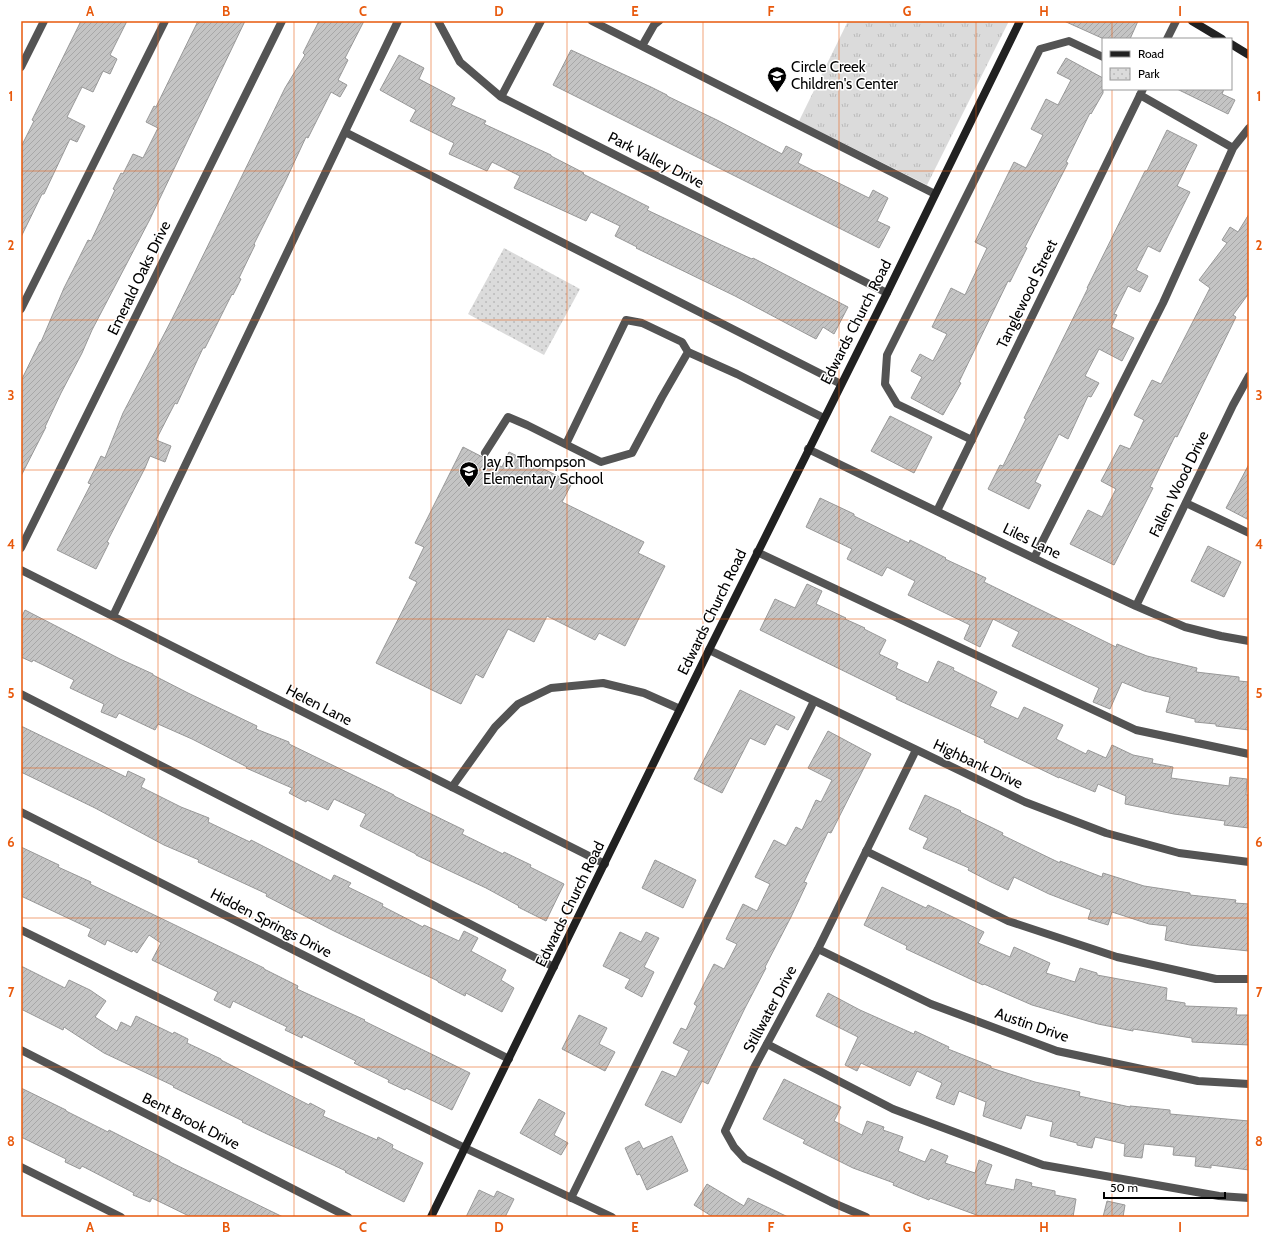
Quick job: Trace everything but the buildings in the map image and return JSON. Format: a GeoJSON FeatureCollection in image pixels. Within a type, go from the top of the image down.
{"type":"FeatureCollection","features":[{"type":"Feature","properties":{"kind":"street"},"geometry":{"type":"LineString","coordinates":[[21,67],[44,21]]}},
{"type":"Feature","properties":{"kind":"street"},"geometry":{"type":"LineString","coordinates":[[21,309],[165,21]]}},
{"type":"Feature","properties":{"kind":"street","name":"Emerald Oaks Drive"},"geometry":{"type":"LineString","coordinates":[[21,548],[282,21]]}},
{"type":"Feature","properties":{"kind":"street"},"geometry":{"type":"LineString","coordinates":[[113,616],[398,21]]}},
{"type":"Feature","properties":{"kind":"street","name":"Park Valley Drive"},"geometry":{"type":"LineString","coordinates":[[438,21],[460,62],[502,97],[887,293]]}},
{"type":"Feature","properties":{"kind":"street"},"geometry":{"type":"LineString","coordinates":[[502,97],[541,21]]}},
{"type":"Feature","properties":{"kind":"street"},"geometry":{"type":"LineString","coordinates":[[592,21],[935,194]]}},
{"type":"Feature","properties":{"kind":"street"},"geometry":{"type":"LineString","coordinates":[[642,46],[654,26],[659,21]]}},
{"type":"Feature","properties":{"kind":"street","name":"Edwards Church Road"},"geometry":{"type":"LineString","coordinates":[[431,1217],[808,448],[887,293],[1020,21]]}},
{"type":"Feature","properties":{"kind":"street"},"geometry":{"type":"LineString","coordinates":[[1168,38],[1176,21]]}},
{"type":"Feature","properties":{"kind":"street"},"geometry":{"type":"LineString","coordinates":[[1192,21],[1220,38]]}},
{"type":"Feature","properties":{"kind":"street"},"geometry":{"type":"LineString","coordinates":[[972,440],[897,404],[885,384],[887,355],[1040,49],[1069,41],[1102,57]]}},
{"type":"Feature","properties":{"kind":"street"},"geometry":{"type":"LineString","coordinates":[[1232,45],[1249,55]]}},
{"type":"Feature","properties":{"kind":"street"},"geometry":{"type":"LineString","coordinates":[[1141,92],[1233,148]]}},
{"type":"Feature","properties":{"kind":"street","name":"Tanglewood Street"},"geometry":{"type":"LineString","coordinates":[[937,511],[1141,92]]}},
{"type":"Feature","properties":{"kind":"street"},"geometry":{"type":"LineString","coordinates":[[1034,558],[1163,303],[1233,148],[1249,128]]}},
{"type":"Feature","properties":{"kind":"street"},"geometry":{"type":"LineString","coordinates":[[345,132],[841,384]]}},
{"type":"Feature","properties":{"kind":"street"},"geometry":{"type":"LineString","coordinates":[[566,444],[626,320],[642,324],[682,342],[688,352],[737,374],[824,418]]}},
{"type":"Feature","properties":{"kind":"street"},"geometry":{"type":"LineString","coordinates":[[485,453],[508,417],[601,462],[632,453],[688,352]]}},
{"type":"Feature","properties":{"kind":"street","name":"Fallen Wood Drive"},"geometry":{"type":"LineString","coordinates":[[1136,606],[1233,405],[1249,376]]}},
{"type":"Feature","properties":{"kind":"street","name":"Liles Lane"},"geometry":{"type":"LineString","coordinates":[[808,448],[1136,606],[1185,627],[1249,641]]}},
{"type":"Feature","properties":{"kind":"street"},"geometry":{"type":"LineString","coordinates":[[1186,503],[1249,533]]}},
{"type":"Feature","properties":{"kind":"street"},"geometry":{"type":"LineString","coordinates":[[757,552],[1136,730],[1249,754]]}},
{"type":"Feature","properties":{"kind":"street","name":"Helen Lane"},"geometry":{"type":"LineString","coordinates":[[21,570],[605,864]]}},
{"type":"Feature","properties":{"kind":"street","name":"Highbank Drive"},"geometry":{"type":"LineString","coordinates":[[709,650],[1025,802],[1106,833],[1179,853],[1249,862]]}},
{"type":"Feature","properties":{"kind":"street"},"geometry":{"type":"LineString","coordinates":[[452,787],[495,727],[518,704],[551,688],[603,683],[644,693],[680,709]]}},
{"type":"Feature","properties":{"kind":"street"},"geometry":{"type":"LineString","coordinates":[[21,694],[554,967]]}},
{"type":"Feature","properties":{"kind":"street"},"geometry":{"type":"LineString","coordinates":[[571,1198],[814,701]]}},
{"type":"Feature","properties":{"kind":"street","name":"Stillwater Drive"},"geometry":{"type":"LineString","coordinates":[[866,1217],[831,1202],[745,1159],[734,1147],[725,1131],[767,1044],[818,949],[916,750]]}},
{"type":"Feature","properties":{"kind":"street","name":"Hidden Springs Drive"},"geometry":{"type":"LineString","coordinates":[[21,812],[509,1059]]}},
{"type":"Feature","properties":{"kind":"street"},"geometry":{"type":"LineString","coordinates":[[866,851],[1008,921],[1117,957],[1216,979],[1249,979]]}},
{"type":"Feature","properties":{"kind":"street"},"geometry":{"type":"LineString","coordinates":[[21,930],[465,1148],[612,1217]]}},
{"type":"Feature","properties":{"kind":"street","name":"Austin Drive"},"geometry":{"type":"LineString","coordinates":[[818,949],[932,1004],[1057,1051],[1198,1081],[1249,1084]]}},
{"type":"Feature","properties":{"kind":"street"},"geometry":{"type":"LineString","coordinates":[[767,1044],[893,1109],[1043,1165],[1219,1196],[1249,1198]]}},
{"type":"Feature","properties":{"kind":"street","name":"Bent Brook Drive"},"geometry":{"type":"LineString","coordinates":[[21,1050],[348,1217]]}},
{"type":"Feature","properties":{"kind":"street"},"geometry":{"type":"LineString","coordinates":[[21,1167],[121,1217]]}},
{"type":"Feature","properties":{"kind":"green space"},"geometry":{"type":"Polygon","coordinates":[[[848,21],[1009,21],[927,185],[799,121],[848,21]]]}},
{"type":"Feature","properties":{"kind":"green space"},"geometry":{"type":"Polygon","coordinates":[[[504,248],[580,289],[544,355],[468,314],[504,248]]]}},
{"type":"Feature","properties":{"kind":"place","name":"Circle Creek Children's Center"},"geometry":{"type":"Point","coordinates":[777,93]}},
{"type":"Feature","properties":{"kind":"place","name":"Jay R Thompson Elementary School"},"geometry":{"type":"Point","coordinates":[469,488]}}]}
